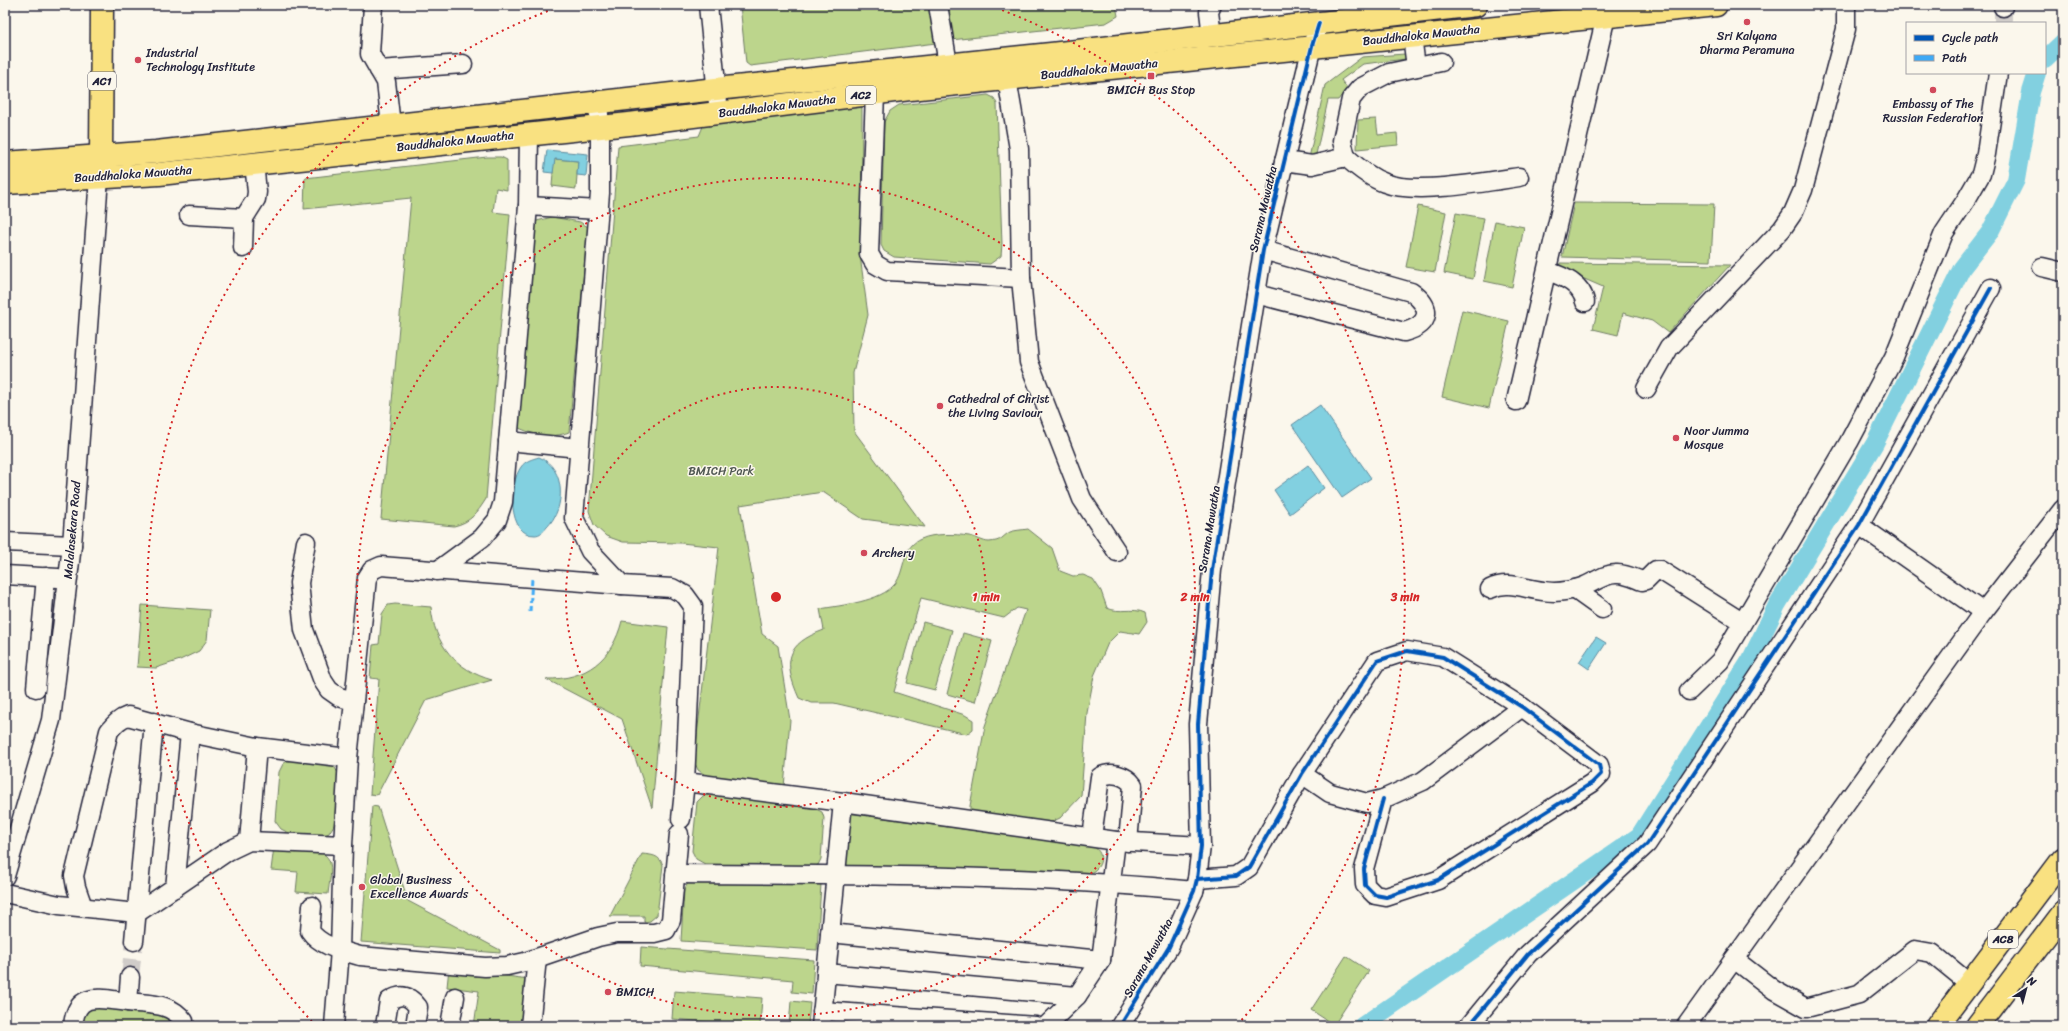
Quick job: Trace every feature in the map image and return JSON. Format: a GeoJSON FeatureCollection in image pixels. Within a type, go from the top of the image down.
{"type":"FeatureCollection","features":[{"type":"Feature","properties":{"kind":"main road","name":"AC1"},"geometry":{"type":"LineString","coordinates":[[100,167],[102,5]]}},
{"type":"Feature","properties":{"kind":"main road","name":"Bauddhaloka Mawatha"},"geometry":{"type":"LineString","coordinates":[[5,183],[100,167],[156,152],[716,89],[1212,36],[1324,14],[1476,5]]}},
{"type":"Feature","properties":{"kind":"main road","name":"Bauddhaloka Mawatha"},"geometry":{"type":"LineString","coordinates":[[5,163],[100,167],[159,174],[600,127],[1007,78],[1716,5]]}},
{"type":"Feature","properties":{"kind":"main road","name":"AC8"},"geometry":{"type":"LineString","coordinates":[[1944,1024],[1970,984],[2063,859]]}},
{"type":"Feature","properties":{"kind":"main road","name":"AC8"},"geometry":{"type":"LineString","coordinates":[[1977,1026],[2062,917]]}},
{"type":"Feature","properties":{"kind":"street"},"geometry":{"type":"LineString","coordinates":[[373,5],[370,54],[386,82],[391,125]]}},
{"type":"Feature","properties":{"kind":"street"},"geometry":{"type":"LineString","coordinates":[[708,5],[719,113]]}},
{"type":"Feature","properties":{"kind":"street"},"geometry":{"type":"LineString","coordinates":[[938,5],[948,64]]}},
{"type":"Feature","properties":{"kind":"street"},"geometry":{"type":"LineString","coordinates":[[1212,5],[1210,12],[1212,36]]}},
{"type":"Feature","properties":{"kind":"street"},"geometry":{"type":"LineString","coordinates":[[1646,389],[1669,348],[1782,229],[1793,213],[1803,190],[1846,30],[1846,5]]}},
{"type":"Feature","properties":{"kind":"street","name":"Sarana Mawatha"},"geometry":{"type":"LineString","coordinates":[[1120,1026],[1169,947],[1195,885],[1201,846],[1198,724],[1212,570],[1263,250],[1312,46],[1324,14]]}},
{"type":"Feature","properties":{"kind":"street"},"geometry":{"type":"LineString","coordinates":[[1516,401],[1606,16]]}},
{"type":"Feature","properties":{"kind":"street"},"geometry":{"type":"LineString","coordinates":[[1412,36],[1416,67]]}},
{"type":"Feature","properties":{"kind":"street"},"geometry":{"type":"LineString","coordinates":[[1441,62],[1388,73],[1374,79],[1360,88],[1351,99],[1342,141],[1346,157],[1358,168],[1384,183],[1406,188],[1484,182],[1519,177]]}},
{"type":"Feature","properties":{"kind":"street"},"geometry":{"type":"LineString","coordinates":[[379,70],[463,64]]}},
{"type":"Feature","properties":{"kind":"street"},"geometry":{"type":"LineString","coordinates":[[871,72],[875,94],[869,254],[875,264],[887,271],[1021,278]]}},
{"type":"Feature","properties":{"kind":"street"},"geometry":{"type":"LineString","coordinates":[[1689,691],[1720,660],[1849,442],[1894,357],[1944,233],[1981,174],[1986,154],[1998,74]]}},
{"type":"Feature","properties":{"kind":"street"},"geometry":{"type":"LineString","coordinates":[[1007,78],[1019,149],[1021,278],[1028,362],[1082,499],[1117,552]]}},
{"type":"Feature","properties":{"kind":"street"},"geometry":{"type":"LineString","coordinates":[[598,102],[600,127],[599,210],[574,518],[590,551],[622,585]]}},
{"type":"Feature","properties":{"kind":"street"},"geometry":{"type":"LineString","coordinates":[[438,571],[482,538],[497,520],[503,502],[528,206],[529,134]]}},
{"type":"Feature","properties":{"kind":"street"},"geometry":{"type":"LineString","coordinates":[[1284,161],[1312,165],[1346,157]]}},
{"type":"Feature","properties":{"kind":"street"},"geometry":{"type":"LineString","coordinates":[[243,248],[244,218],[256,200],[254,163]]}},
{"type":"Feature","properties":{"kind":"street","name":"Malalasekara Road"},"geometry":{"type":"LineString","coordinates":[[5,876],[51,720],[72,545],[100,167]]}},
{"type":"Feature","properties":{"kind":"street"},"geometry":{"type":"LineString","coordinates":[[528,206],[599,210]]}},
{"type":"Feature","properties":{"kind":"street"},"geometry":{"type":"LineString","coordinates":[[189,215],[244,218]]}},
{"type":"Feature","properties":{"kind":"street"},"geometry":{"type":"LineString","coordinates":[[1256,294],[1404,332],[1416,329],[1423,322],[1426,312],[1421,299],[1411,292],[1263,250]]}},
{"type":"Feature","properties":{"kind":"street"},"geometry":{"type":"LineString","coordinates":[[2042,267],[2063,272]]}},
{"type":"Feature","properties":{"kind":"street"},"geometry":{"type":"LineString","coordinates":[[1547,271],[1562,276],[1576,286],[1584,295],[1585,302]]}},
{"type":"Feature","properties":{"kind":"street"},"geometry":{"type":"LineString","coordinates":[[1469,1026],[1528,954],[1647,844],[1750,692],[1859,525],[1991,288]]}},
{"type":"Feature","properties":{"kind":"street"},"geometry":{"type":"LineString","coordinates":[[508,441],[579,448]]}},
{"type":"Feature","properties":{"kind":"street"},"geometry":{"type":"LineString","coordinates":[[1686,1026],[1983,612],[2063,509]]}},
{"type":"Feature","properties":{"kind":"street"},"geometry":{"type":"LineString","coordinates":[[1859,525],[1983,612]]}},
{"type":"Feature","properties":{"kind":"street"},"geometry":{"type":"LineString","coordinates":[[5,542],[72,545]]}},
{"type":"Feature","properties":{"kind":"street"},"geometry":{"type":"LineString","coordinates":[[306,542],[299,583],[304,630],[323,682],[339,697],[354,701]]}},
{"type":"Feature","properties":{"kind":"street"},"geometry":{"type":"LineString","coordinates":[[312,906],[310,931],[314,937],[340,950],[360,956],[485,967],[507,966],[537,958],[598,937],[617,933],[654,933],[666,930],[671,920],[685,782],[693,606],[685,595],[672,588],[381,566],[372,570],[367,578],[348,758],[343,845],[340,950],[334,1026]]}},
{"type":"Feature","properties":{"kind":"street"},"geometry":{"type":"LineString","coordinates":[[1490,589],[1498,585],[1517,585],[1542,591],[1574,589],[1582,587],[1606,575],[1617,573],[1642,581],[1646,580],[1656,570],[1660,570],[1742,622]]}},
{"type":"Feature","properties":{"kind":"street"},"geometry":{"type":"LineString","coordinates":[[5,575],[68,579]]}},
{"type":"Feature","properties":{"kind":"street"},"geometry":{"type":"LineString","coordinates":[[36,688],[46,577]]}},
{"type":"Feature","properties":{"kind":"street"},"geometry":{"type":"LineString","coordinates":[[1574,589],[1602,609]]}},
{"type":"Feature","properties":{"kind":"street"},"geometry":{"type":"LineString","coordinates":[[675,874],[835,875],[1195,885],[1236,876],[1249,867],[1302,774],[1377,661],[1407,651],[1443,657],[1522,707],[1599,765],[1601,774],[1592,783],[1438,880],[1386,897],[1375,895],[1365,885],[1364,869],[1383,800]]}},
{"type":"Feature","properties":{"kind":"street"},"geometry":{"type":"LineString","coordinates":[[1302,774],[1330,793],[1367,803],[1383,800],[1423,781],[1522,707]]}},
{"type":"Feature","properties":{"kind":"street"},"geometry":{"type":"LineString","coordinates":[[83,907],[74,876],[109,731],[116,722],[128,716],[190,733],[257,747],[348,758]]}},
{"type":"Feature","properties":{"kind":"street"},"geometry":{"type":"LineString","coordinates":[[134,941],[154,722]]}},
{"type":"Feature","properties":{"kind":"street"},"geometry":{"type":"LineString","coordinates":[[175,888],[190,733]]}},
{"type":"Feature","properties":{"kind":"street"},"geometry":{"type":"LineString","coordinates":[[249,841],[257,747]]}},
{"type":"Feature","properties":{"kind":"street"},"geometry":{"type":"LineString","coordinates":[[1046,1026],[1077,996],[1101,960],[1111,883],[1122,841],[1133,785],[1128,778],[1108,773],[1100,777],[1092,837]]}},
{"type":"Feature","properties":{"kind":"street"},"geometry":{"type":"LineString","coordinates":[[685,782],[1122,841],[1201,846]]}},
{"type":"Feature","properties":{"kind":"street"},"geometry":{"type":"LineString","coordinates":[[842,802],[822,1019],[1036,1026]]}},
{"type":"Feature","properties":{"kind":"street"},"geometry":{"type":"LineString","coordinates":[[5,893],[59,905],[137,913],[228,851],[249,841],[343,845]]}},
{"type":"Feature","properties":{"kind":"street"},"geometry":{"type":"LineString","coordinates":[[830,933],[1101,960]]}},
{"type":"Feature","properties":{"kind":"street"},"geometry":{"type":"LineString","coordinates":[[1734,959],[1774,990],[1806,1008],[1859,994],[1915,950],[1932,953],[1970,984]]}},
{"type":"Feature","properties":{"kind":"street"},"geometry":{"type":"LineString","coordinates":[[530,1026],[537,958]]}},
{"type":"Feature","properties":{"kind":"street"},"geometry":{"type":"LineString","coordinates":[[826,973],[1077,996]]}},
{"type":"Feature","properties":{"kind":"street"},"geometry":{"type":"LineString","coordinates":[[128,1002],[130,977]]}},
{"type":"Feature","properties":{"kind":"street"},"geometry":{"type":"LineString","coordinates":[[386,1026],[389,1001],[396,996],[404,995],[418,1006],[415,1026]]}},
{"type":"Feature","properties":{"kind":"street"},"geometry":{"type":"LineString","coordinates":[[450,1026],[455,997]]}},
{"type":"Feature","properties":{"kind":"street"},"geometry":{"type":"LineString","coordinates":[[73,1026],[74,1014],[80,1004],[91,998],[170,1007],[178,1013],[184,1021],[183,1026]]}},
{"type":"Feature","properties":{"kind":"green space"},"geometry":{"type":"Polygon","coordinates":[[[740,5],[930,5],[936,43],[750,66],[746,63],[740,5]]]}},
{"type":"Feature","properties":{"kind":"green space"},"geometry":{"type":"Polygon","coordinates":[[[944,5],[1116,5],[1118,16],[1106,23],[951,40],[944,5]]]}},
{"type":"Feature","properties":{"kind":"green space"},"geometry":{"type":"Polygon","coordinates":[[[1405,54],[1406,59],[1363,64],[1341,80],[1347,88],[1338,100],[1328,100],[1315,159],[1309,158],[1325,85],[1362,57],[1405,54]]]}},
{"type":"Feature","properties":{"kind":"green space"},"geometry":{"type":"Polygon","coordinates":[[[988,95],[994,98],[997,104],[1002,244],[1001,256],[990,264],[894,257],[884,251],[881,245],[884,122],[890,111],[899,105],[988,95]]]}},
{"type":"Feature","properties":{"kind":"green space","name":"BMICH Park"},"geometry":{"type":"Polygon","coordinates":[[[862,103],[861,263],[868,315],[853,373],[854,431],[925,527],[863,519],[823,492],[740,505],[762,634],[778,646],[790,720],[784,787],[708,777],[698,770],[694,761],[719,547],[681,543],[623,542],[606,536],[594,525],[589,511],[618,146],[699,136],[706,119],[862,103]]]}},
{"type":"Feature","properties":{"kind":"green space"},"geometry":{"type":"Polygon","coordinates":[[[1376,119],[1378,135],[1397,133],[1398,145],[1357,149],[1358,120],[1376,119]]]}},
{"type":"Feature","properties":{"kind":"green space"},"geometry":{"type":"Polygon","coordinates":[[[487,157],[501,157],[507,160],[507,190],[496,188],[493,212],[510,214],[486,499],[480,509],[473,516],[465,522],[454,526],[381,519],[411,198],[304,209],[305,178],[487,157]]]}},
{"type":"Feature","properties":{"kind":"green space"},"geometry":{"type":"Polygon","coordinates":[[[554,159],[578,161],[576,189],[552,186],[554,159]]]}},
{"type":"Feature","properties":{"kind":"green space"},"geometry":{"type":"Polygon","coordinates":[[[1574,203],[1714,204],[1711,261],[1562,257],[1574,203]]]}},
{"type":"Feature","properties":{"kind":"green space"},"geometry":{"type":"Polygon","coordinates":[[[1418,206],[1446,212],[1435,272],[1406,267],[1418,206]]]}},
{"type":"Feature","properties":{"kind":"green space"},"geometry":{"type":"Polygon","coordinates":[[[1456,213],[1484,218],[1473,279],[1444,273],[1456,213]]]}},
{"type":"Feature","properties":{"kind":"green space"},"geometry":{"type":"Polygon","coordinates":[[[552,217],[580,222],[588,227],[569,432],[549,436],[536,434],[517,427],[533,222],[552,217]]]}},
{"type":"Feature","properties":{"kind":"green space"},"geometry":{"type":"Polygon","coordinates":[[[1495,221],[1524,227],[1512,287],[1484,281],[1495,221]]]}},
{"type":"Feature","properties":{"kind":"green space"},"geometry":{"type":"Polygon","coordinates":[[[1560,263],[1730,265],[1668,333],[1652,321],[1623,313],[1618,335],[1593,329],[1603,287],[1559,268],[1560,263]]]}},
{"type":"Feature","properties":{"kind":"green space"},"geometry":{"type":"Polygon","coordinates":[[[1462,310],[1509,321],[1489,408],[1442,397],[1462,310]]]}},
{"type":"Feature","properties":{"kind":"green space"},"geometry":{"type":"Polygon","coordinates":[[[1028,529],[1052,548],[1060,571],[1073,576],[1083,575],[1093,579],[1101,591],[1107,608],[1112,610],[1140,611],[1145,613],[1147,622],[1139,634],[1120,631],[1108,643],[1094,676],[1087,713],[1081,796],[1060,818],[1047,824],[970,812],[985,726],[1026,610],[1017,608],[1004,618],[921,598],[894,692],[965,715],[973,720],[973,729],[967,734],[834,703],[811,703],[799,698],[791,674],[790,664],[791,656],[801,641],[824,630],[820,609],[860,602],[880,595],[888,590],[895,584],[910,547],[921,539],[951,534],[974,537],[989,542],[999,540],[1010,532],[1028,529]]]}},
{"type":"Feature","properties":{"kind":"green space"},"geometry":{"type":"Polygon","coordinates":[[[395,604],[431,607],[437,633],[449,654],[468,670],[479,676],[492,680],[426,700],[377,795],[370,794],[379,679],[370,678],[373,645],[379,644],[382,614],[388,605],[395,604]]]}},
{"type":"Feature","properties":{"kind":"green space"},"geometry":{"type":"Polygon","coordinates":[[[142,605],[210,610],[207,640],[199,651],[180,660],[156,668],[137,667],[142,605]]]}},
{"type":"Feature","properties":{"kind":"green space"},"geometry":{"type":"Polygon","coordinates":[[[622,621],[668,627],[652,808],[622,719],[546,679],[573,676],[595,665],[612,647],[618,635],[622,621]]]}},
{"type":"Feature","properties":{"kind":"green space"},"geometry":{"type":"Polygon","coordinates":[[[923,622],[952,630],[935,690],[907,683],[923,622]]]}},
{"type":"Feature","properties":{"kind":"green space"},"geometry":{"type":"Polygon","coordinates":[[[963,633],[992,641],[975,702],[947,694],[963,633]]]}},
{"type":"Feature","properties":{"kind":"green space"},"geometry":{"type":"Polygon","coordinates":[[[290,759],[325,760],[334,766],[339,775],[334,825],[329,833],[323,836],[289,833],[281,829],[275,821],[279,772],[283,764],[290,759]]]}},
{"type":"Feature","properties":{"kind":"green space"},"geometry":{"type":"Polygon","coordinates":[[[711,794],[816,809],[822,812],[824,818],[821,859],[818,865],[812,867],[705,864],[696,859],[692,851],[697,802],[703,796],[711,794]]]}},
{"type":"Feature","properties":{"kind":"green space"},"geometry":{"type":"Polygon","coordinates":[[[372,806],[378,807],[408,901],[500,950],[500,953],[361,942],[372,806]]]}},
{"type":"Feature","properties":{"kind":"green space"},"geometry":{"type":"Polygon","coordinates":[[[847,813],[1094,847],[1100,853],[1101,861],[1097,868],[1090,873],[851,867],[844,864],[847,813]]]}},
{"type":"Feature","properties":{"kind":"green space"},"geometry":{"type":"Polygon","coordinates":[[[274,847],[304,848],[325,855],[329,860],[331,867],[328,894],[296,892],[298,872],[271,870],[274,847]]]}},
{"type":"Feature","properties":{"kind":"green space"},"geometry":{"type":"Polygon","coordinates":[[[642,854],[657,857],[663,865],[657,915],[650,921],[644,922],[644,916],[610,916],[642,854]]]}},
{"type":"Feature","properties":{"kind":"green space"},"geometry":{"type":"Polygon","coordinates":[[[697,879],[821,884],[817,950],[681,941],[684,890],[688,883],[697,879]]]}},
{"type":"Feature","properties":{"kind":"green space"},"geometry":{"type":"Polygon","coordinates":[[[641,947],[814,960],[812,994],[792,992],[793,980],[640,966],[641,947]]]}},
{"type":"Feature","properties":{"kind":"green space"},"geometry":{"type":"Polygon","coordinates":[[[1346,956],[1369,971],[1334,1025],[1311,1010],[1346,956]]]}},
{"type":"Feature","properties":{"kind":"green space"},"geometry":{"type":"Polygon","coordinates":[[[449,968],[528,979],[522,1026],[474,1026],[479,991],[447,987],[449,968]]]}},
{"type":"Feature","properties":{"kind":"green space"},"geometry":{"type":"Polygon","coordinates":[[[674,991],[762,998],[760,1026],[672,1019],[674,991]]]}},
{"type":"Feature","properties":{"kind":"green space"},"geometry":{"type":"Polygon","coordinates":[[[791,1001],[810,1003],[808,1026],[789,1026],[791,1001]]]}},
{"type":"Feature","properties":{"kind":"green space"},"geometry":{"type":"Polygon","coordinates":[[[92,1006],[166,1014],[175,1026],[80,1026],[81,1012],[92,1006]]]}},
{"type":"Feature","properties":{"kind":"water"},"geometry":{"type":"Polygon","coordinates":[[[547,150],[588,154],[586,176],[577,175],[578,161],[555,159],[553,173],[544,172],[547,150]]]}},
{"type":"Feature","properties":{"kind":"water"},"geometry":{"type":"Polygon","coordinates":[[[1320,405],[1371,478],[1342,498],[1292,425],[1320,405]]]}},
{"type":"Feature","properties":{"kind":"water"},"geometry":{"type":"Polygon","coordinates":[[[539,457],[548,462],[554,470],[558,479],[560,499],[558,510],[553,519],[543,531],[535,535],[526,533],[519,527],[515,518],[513,496],[514,485],[521,467],[531,459],[539,457]]]}},
{"type":"Feature","properties":{"kind":"water"},"geometry":{"type":"Polygon","coordinates":[[[1308,465],[1324,488],[1290,514],[1274,490],[1308,465]]]}},
{"type":"Feature","properties":{"kind":"water"},"geometry":{"type":"Polygon","coordinates":[[[1596,637],[1606,643],[1589,669],[1579,662],[1596,637]]]}},
{"type":"Feature","properties":{"kind":"waterway"},"geometry":{"type":"LineString","coordinates":[[2046,58],[2063,42]]}},
{"type":"Feature","properties":{"kind":"waterway"},"geometry":{"type":"LineString","coordinates":[[1362,1026],[1639,836],[1751,659],[1777,605],[1875,443],[1962,268],[1990,232],[2016,180],[2031,92],[2037,74]]}},
{"type":"Feature","properties":{"kind":"tunnel"},"geometry":{"type":"LineString","coordinates":[[2003,7],[2003,22]]}},
{"type":"Feature","properties":{"kind":"tunnel"},"geometry":{"type":"LineString","coordinates":[[130,977],[134,941]]}},
{"type":"Feature","properties":{"kind":"marked path"},"geometry":{"type":"LineString","coordinates":[[530,612],[532,578]]}},
{"type":"Feature","properties":{"kind":"cycle path"},"geometry":{"type":"LineString","coordinates":[[1120,1026],[1169,947],[1194,891],[1197,879],[1201,846],[1198,724],[1212,570],[1263,250],[1312,46],[1319,23]]}},
{"type":"Feature","properties":{"kind":"cycle path"},"geometry":{"type":"LineString","coordinates":[[1469,1026],[1528,954],[1647,844],[1859,525],[1991,288]]}},
{"type":"Feature","properties":{"kind":"cycle path"},"geometry":{"type":"LineString","coordinates":[[1197,879],[1236,876],[1249,867],[1302,774],[1377,661],[1407,651],[1443,657],[1522,707],[1599,765],[1601,774],[1592,783],[1438,880],[1386,897],[1375,895],[1365,885],[1364,869],[1383,799]]}},
{"type":"Feature","properties":{"kind":"place","name":"Sri Kalyana Dharma Peramuna"},"geometry":{"type":"Point","coordinates":[1747,22]}},
{"type":"Feature","properties":{"kind":"place","name":"Industrial Technology Institute"},"geometry":{"type":"Point","coordinates":[138,60]}},
{"type":"Feature","properties":{"kind":"place","name":"BMICH Bus Stop"},"geometry":{"type":"Point","coordinates":[1151,76]}},
{"type":"Feature","properties":{"kind":"place","name":"Embassy of The Russian Federation"},"geometry":{"type":"Point","coordinates":[1933,90]}},
{"type":"Feature","properties":{"kind":"place","name":"Cathedral of Christ the Living Saviour"},"geometry":{"type":"Point","coordinates":[940,406]}},
{"type":"Feature","properties":{"kind":"place","name":"Noor Jumma Mosque"},"geometry":{"type":"Point","coordinates":[1676,438]}},
{"type":"Feature","properties":{"kind":"place","name":"Archery"},"geometry":{"type":"Point","coordinates":[864,553]}},
{"type":"Feature","properties":{"kind":"place","name":"Global Business Excellence Awards"},"geometry":{"type":"Point","coordinates":[362,887]}},
{"type":"Feature","properties":{"kind":"place","name":"BMICH"},"geometry":{"type":"Point","coordinates":[608,992]}}]}
